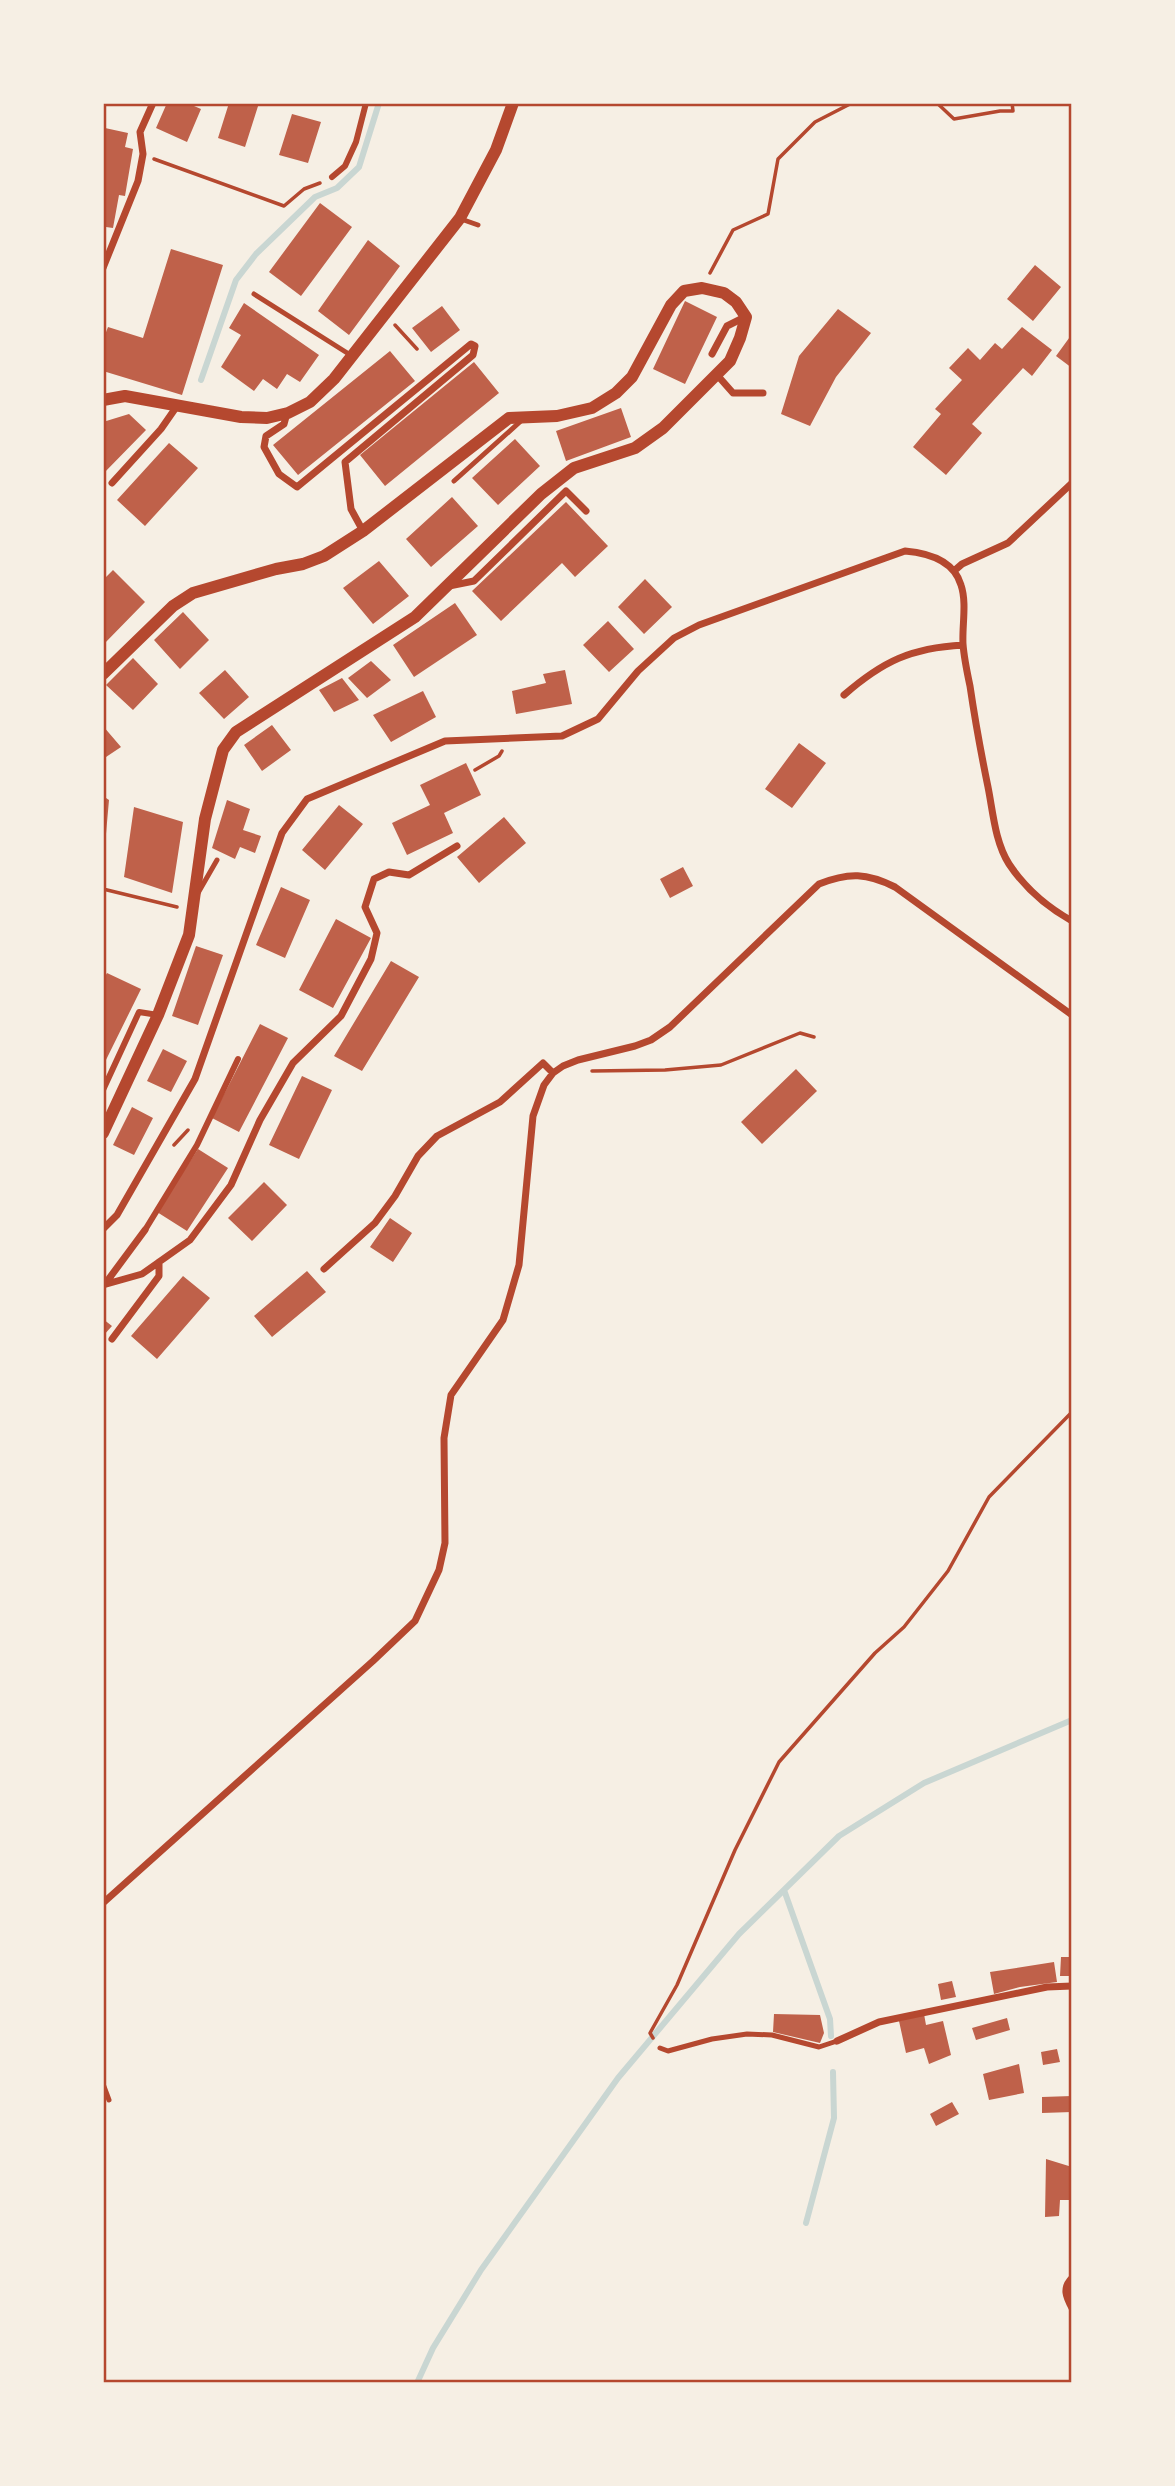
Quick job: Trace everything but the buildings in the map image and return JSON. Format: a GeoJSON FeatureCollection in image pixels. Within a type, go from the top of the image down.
{"type":"FeatureCollection","features":[{"type":"Feature","properties":{"kind":"street"},"geometry":{"type":"LineString","coordinates":[[103,268],[138,181],[143,154],[140,132],[153,103]]}},
{"type":"Feature","properties":{"kind":"street"},"geometry":{"type":"LineString","coordinates":[[332,177],[345,166],[356,142],[366,103]]}},
{"type":"Feature","properties":{"kind":"street"},"geometry":{"type":"LineString","coordinates":[[103,400],[125,396],[241,417],[267,418],[288,413],[310,402],[352,356],[460,218],[496,150],[513,103]]}},
{"type":"Feature","properties":{"kind":"street"},"geometry":{"type":"LineString","coordinates":[[103,674],[173,606],[193,593],[324,556],[363,531],[509,418],[557,416],[592,408],[616,393],[632,377],[671,306],[684,291],[702,288],[724,293],[736,302],[746,317],[730,362],[663,428],[635,447],[574,468],[541,495],[415,617],[236,732],[223,750],[205,819],[189,935],[158,1015],[103,1133]]}},
{"type":"Feature","properties":{"kind":"street"},"geometry":{"type":"LineString","coordinates":[[712,354],[727,326],[746,317]]}},
{"type":"Feature","properties":{"kind":"street"},"geometry":{"type":"LineString","coordinates":[[288,413],[284,424],[266,436],[264,447],[279,474],[297,488],[471,344],[475,346],[473,355],[345,461],[351,509],[363,531]]}},
{"type":"Feature","properties":{"kind":"street"},"geometry":{"type":"LineString","coordinates":[[718,376],[733,393],[763,393]]}},
{"type":"Feature","properties":{"kind":"street"},"geometry":{"type":"LineString","coordinates":[[112,483],[161,429],[177,406]]}},
{"type":"Feature","properties":{"kind":"street"},"geometry":{"type":"LineString","coordinates":[[954,571],[1008,543],[1070,487]]}},
{"type":"Feature","properties":{"kind":"street"},"geometry":{"type":"LineString","coordinates":[[448,586],[474,581],[566,491],[586,511]]}},
{"type":"Feature","properties":{"kind":"street"},"geometry":{"type":"LineString","coordinates":[[103,1229],[117,1215],[195,1079],[282,833],[307,799],[445,741],[562,736],[598,719],[638,671],[674,638],[699,625],[905,551],[925,553],[940,560],[954,571],[961,584],[963,646],[978,740],[999,842],[1009,863],[1027,887],[1050,909],[1072,921]]}},
{"type":"Feature","properties":{"kind":"street"},"geometry":{"type":"LineString","coordinates":[[844,695],[862,679],[897,657],[939,646],[963,646]]}},
{"type":"Feature","properties":{"kind":"street"},"geometry":{"type":"LineString","coordinates":[[104,1285],[142,1274],[190,1240],[231,1185],[260,1120],[293,1063],[341,1016],[372,959],[377,933],[365,907],[374,879],[389,872],[409,875],[457,846]]}},
{"type":"Feature","properties":{"kind":"street"},"geometry":{"type":"LineString","coordinates":[[103,1903],[415,1621],[439,1570],[445,1543],[444,1438],[451,1395],[503,1320],[519,1265],[533,1116],[544,1085],[553,1073],[578,1060],[635,1046],[670,1027],[819,884],[839,876],[867,876],[895,887],[1072,1015]]}},
{"type":"Feature","properties":{"kind":"street"},"geometry":{"type":"LineString","coordinates":[[103,1090],[139,1012],[158,1015]]}},
{"type":"Feature","properties":{"kind":"street"},"geometry":{"type":"LineString","coordinates":[[104,1285],[145,1230],[197,1145],[237,1059]]}},
{"type":"Feature","properties":{"kind":"street"},"geometry":{"type":"LineString","coordinates":[[324,1269],[375,1223],[395,1196],[418,1156],[437,1136],[500,1102],[543,1063],[553,1073]]}},
{"type":"Feature","properties":{"kind":"street"},"geometry":{"type":"LineString","coordinates":[[112,1339],[159,1276],[159,1262]]}},
{"type":"Feature","properties":{"kind":"street"},"geometry":{"type":"LineString","coordinates":[[836,2041],[879,2022],[1047,1987],[1072,1986]]}},
{"type":"Feature","properties":{"kind":"street"},"geometry":{"type":"LineString","coordinates":[[1072,2278],[1068,2282],[1065,2295],[1072,2308]]}},
{"type":"Feature","properties":{"kind":"lane"},"geometry":{"type":"LineString","coordinates":[[460,218],[478,225]]}},
{"type":"Feature","properties":{"kind":"lane"},"geometry":{"type":"LineString","coordinates":[[254,294],[352,356]]}},
{"type":"Feature","properties":{"kind":"lane"},"geometry":{"type":"LineString","coordinates":[[454,481],[527,416]]}},
{"type":"Feature","properties":{"kind":"lane"},"geometry":{"type":"LineString","coordinates":[[196,895],[217,860]]}},
{"type":"Feature","properties":{"kind":"lane"},"geometry":{"type":"LineString","coordinates":[[660,2048],[668,2051],[712,2039],[747,2034],[772,2035],[819,2047],[836,2041]]}},
{"type":"Feature","properties":{"kind":"lane"},"geometry":{"type":"LineString","coordinates":[[103,2084],[110,2100]]}},
{"type":"Feature","properties":{"kind":"path"},"geometry":{"type":"LineString","coordinates":[[702,288],[733,230],[768,214],[778,159],[815,122],[852,103]]}},
{"type":"Feature","properties":{"kind":"path"},"geometry":{"type":"LineString","coordinates":[[937,103],[954,119],[1013,111],[1012,103]]}},
{"type":"Feature","properties":{"kind":"path"},"geometry":{"type":"LineString","coordinates":[[143,154],[284,206],[304,189],[332,177]]}},
{"type":"Feature","properties":{"kind":"path"},"geometry":{"type":"LineString","coordinates":[[385,313],[417,349]]}},
{"type":"Feature","properties":{"kind":"path"},"geometry":{"type":"LineString","coordinates":[[475,770],[499,756],[508,738]]}},
{"type":"Feature","properties":{"kind":"path"},"geometry":{"type":"LineString","coordinates":[[103,889],[193,910]]}},
{"type":"Feature","properties":{"kind":"path"},"geometry":{"type":"LineString","coordinates":[[564,1066],[600,1072],[721,1065],[800,1033],[814,1037]]}},
{"type":"Feature","properties":{"kind":"path"},"geometry":{"type":"LineString","coordinates":[[650,2033],[677,1985],[735,1850],[779,1762],[875,1653],[904,1627],[948,1571],[989,1497],[1072,1412]]}},
{"type":"Feature","properties":{"kind":"waterway"},"geometry":{"type":"LineString","coordinates":[[201,380],[236,280],[256,254],[315,197],[337,188],[359,167],[379,103]]}},
{"type":"Feature","properties":{"kind":"waterway"},"geometry":{"type":"LineString","coordinates":[[417,2383],[433,2348],[481,2270],[618,2078],[739,1934],[839,1836],[924,1783],[1072,1720]]}},
{"type":"Feature","properties":{"kind":"waterway"},"geometry":{"type":"LineString","coordinates":[[784,1890],[830,2019],[831,2036]]}},
{"type":"Feature","properties":{"kind":"waterway"},"geometry":{"type":"LineString","coordinates":[[806,2223],[834,2118],[833,2072]]}}]}
